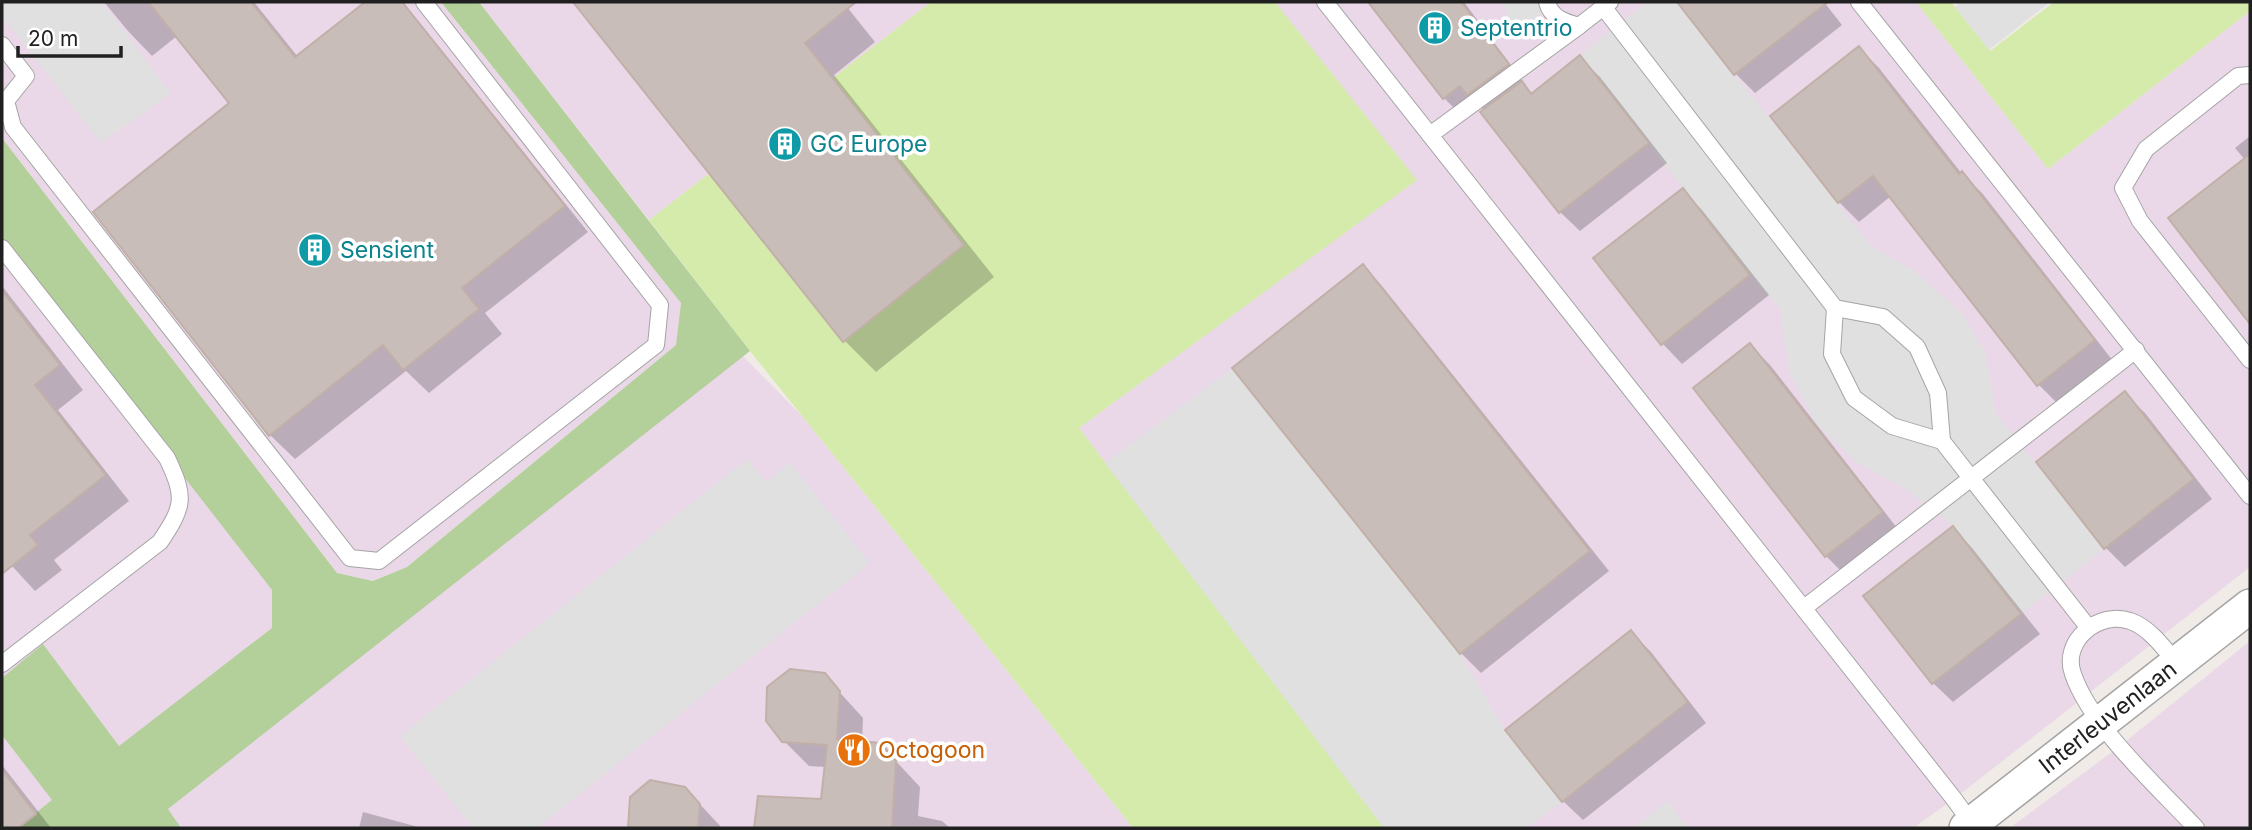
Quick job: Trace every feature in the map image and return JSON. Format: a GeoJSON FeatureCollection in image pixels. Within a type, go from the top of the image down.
{"type":"FeatureCollection","features":[{"type":"Feature","properties":{"kind":"street","name":"Interleuvenlaan"},"geometry":{"type":"LineString","coordinates":[[1969,826],[2250,606]]}},
{"type":"Feature","properties":{"kind":"lane"},"geometry":{"type":"LineString","coordinates":[[2,45],[26,76],[6,101],[13,128],[350,558],[379,561],[656,345],[660,305],[424,2]]}},
{"type":"Feature","properties":{"kind":"lane"},"geometry":{"type":"LineString","coordinates":[[1325,2],[1954,799],[1969,826]]}},
{"type":"Feature","properties":{"kind":"lane"},"geometry":{"type":"LineString","coordinates":[[1547,2],[1558,19],[1579,26]]}},
{"type":"Feature","properties":{"kind":"lane"},"geometry":{"type":"LineString","coordinates":[[1859,2],[2250,496]]}},
{"type":"Feature","properties":{"kind":"lane"},"geometry":{"type":"LineString","coordinates":[[1430,135],[1607,5],[1835,308],[1832,354],[1854,398],[1892,426],[1942,441]]}},
{"type":"Feature","properties":{"kind":"lane"},"geometry":{"type":"LineString","coordinates":[[2250,75],[2238,76],[2146,149],[2123,188],[2140,221],[2250,360]]}},
{"type":"Feature","properties":{"kind":"lane"},"geometry":{"type":"LineString","coordinates":[[2,248],[167,458],[181,488],[176,518],[160,542],[2,664]]}},
{"type":"Feature","properties":{"kind":"lane"},"geometry":{"type":"LineString","coordinates":[[1835,308],[1883,317],[1917,347],[1938,393],[1942,441],[2088,628]]}},
{"type":"Feature","properties":{"kind":"lane"},"geometry":{"type":"LineString","coordinates":[[1804,608],[2136,350]]}},
{"type":"Feature","properties":{"kind":"lane"},"geometry":{"type":"LineString","coordinates":[[2177,664],[2157,640],[2132,621],[2109,618],[2088,628],[2073,646],[2071,671],[2083,698],[2120,746],[2196,828]]}},
{"type":"Feature","properties":{"kind":"shaded area"},"geometry":{"type":"Polygon","coordinates":[[[2,2],[441,2],[681,303],[676,345],[407,567],[373,581],[337,573],[2,138],[2,2]]]}},
{"type":"Feature","properties":{"kind":"shaded area"},"geometry":{"type":"Polygon","coordinates":[[[2,2],[102,2],[171,93],[101,143],[2,16],[2,2]]]}},
{"type":"Feature","properties":{"kind":"shaded area"},"geometry":{"type":"Polygon","coordinates":[[[479,2],[931,2],[649,220],[479,2]]]}},
{"type":"Feature","properties":{"kind":"shaded area"},"geometry":{"type":"Polygon","coordinates":[[[1273,2],[1916,2],[2048,169],[2250,11],[2250,567],[1954,799],[1913,828],[1384,828],[1079,428],[1416,180],[1273,2]]]}},
{"type":"Feature","properties":{"kind":"shaded area"},"geometry":{"type":"Polygon","coordinates":[[[1503,2],[1548,2],[1549,8],[1513,34],[1503,2]]]}},
{"type":"Feature","properties":{"kind":"shaded area"},"geometry":{"type":"Polygon","coordinates":[[[1648,2],[1677,2],[1871,246],[1913,270],[1961,312],[1986,354],[1996,414],[2104,549],[2021,614],[1953,526],[1904,488],[1856,462],[1816,424],[1789,371],[1780,309],[1750,275],[1580,55],[1648,2]]]}},
{"type":"Feature","properties":{"kind":"shaded area"},"geometry":{"type":"Polygon","coordinates":[[[1961,2],[2050,2],[1989,50],[1955,7],[1961,2]]]}},
{"type":"Feature","properties":{"kind":"shaded area"},"geometry":{"type":"Polygon","coordinates":[[[2,194],[345,634],[725,338],[802,416],[1133,828],[2,828],[2,194]]]}},
{"type":"Feature","properties":{"kind":"shaded area"},"geometry":{"type":"Polygon","coordinates":[[[1232,368],[1460,654],[1505,730],[1562,802],[1527,828],[1384,828],[1105,463],[1232,368]]]}},
{"type":"Feature","properties":{"kind":"shaded area"},"geometry":{"type":"Polygon","coordinates":[[[747,459],[766,482],[790,463],[870,563],[537,828],[473,828],[400,736],[747,459]]]}},
{"type":"Feature","properties":{"kind":"shaded area"},"geometry":{"type":"Polygon","coordinates":[[[2250,641],[2250,828],[2010,828],[2120,746],[2250,641]]]}},
{"type":"Feature","properties":{"kind":"shaded area"},"geometry":{"type":"Polygon","coordinates":[[[1668,801],[1688,828],[1632,828],[1668,801]]]}},
{"type":"Feature","properties":{"kind":"green space"},"geometry":{"type":"Polygon","coordinates":[[[441,2],[479,2],[750,351],[168,809],[181,828],[17,828],[52,800],[2,735],[2,678],[43,644],[119,746],[272,628],[272,590],[2,243],[2,138],[337,573],[373,581],[407,567],[676,345],[681,303],[441,2]]]}},
{"type":"Feature","properties":{"kind":"green space"},"geometry":{"type":"Polygon","coordinates":[[[931,2],[1275,2],[1417,180],[1079,428],[1385,828],[1133,828],[750,351],[649,220],[931,2]]]}},
{"type":"Feature","properties":{"kind":"green space"},"geometry":{"type":"Polygon","coordinates":[[[1916,2],[1951,2],[1990,51],[2054,2],[2250,2],[2250,11],[2048,169],[1916,2]]]}},
{"type":"Feature","properties":{"kind":"building","name":"Sensient"},"geometry":{"type":"Polygon","coordinates":[[[148,2],[251,2],[295,57],[365,2],[402,2],[565,206],[462,288],[479,309],[403,370],[383,345],[269,436],[93,212],[229,103],[148,2]]]}},
{"type":"Feature","properties":{"kind":"building","name":"GC Europe"},"geometry":{"type":"Polygon","coordinates":[[[573,2],[856,2],[805,43],[964,245],[843,342],[573,2]]]}},
{"type":"Feature","properties":{"kind":"building","name":"Septentrio"},"geometry":{"type":"Polygon","coordinates":[[[1368,2],[1461,2],[1509,64],[1467,95],[1460,86],[1443,99],[1368,2]]]}},
{"type":"Feature","properties":{"kind":"building"},"geometry":{"type":"Polygon","coordinates":[[[1677,2],[1828,2],[1734,75],[1677,2]]]}},
{"type":"Feature","properties":{"kind":"building"},"geometry":{"type":"Polygon","coordinates":[[[1859,46],[1959,174],[1962,171],[2095,340],[2037,386],[1873,176],[1838,203],[1770,116],[1859,46]]]}},
{"type":"Feature","properties":{"kind":"building"},"geometry":{"type":"Polygon","coordinates":[[[1580,55],[1649,143],[1559,213],[1480,112],[1522,81],[1531,94],[1580,55]]]}},
{"type":"Feature","properties":{"kind":"building"},"geometry":{"type":"Polygon","coordinates":[[[2250,154],[2250,324],[2168,218],[2250,154]]]}},
{"type":"Feature","properties":{"kind":"building"},"geometry":{"type":"Polygon","coordinates":[[[1683,188],[1750,275],[1661,345],[1593,258],[1683,188]]]}},
{"type":"Feature","properties":{"kind":"building"},"geometry":{"type":"Polygon","coordinates":[[[1363,264],[1590,551],[1460,654],[1232,368],[1363,264]]]}},
{"type":"Feature","properties":{"kind":"building"},"geometry":{"type":"Polygon","coordinates":[[[2,291],[60,365],[35,385],[106,475],[30,535],[38,545],[2,574],[2,291]]]}},
{"type":"Feature","properties":{"kind":"building"},"geometry":{"type":"Polygon","coordinates":[[[1750,343],[1883,512],[1825,557],[1693,388],[1750,343]]]}},
{"type":"Feature","properties":{"kind":"building"},"geometry":{"type":"Polygon","coordinates":[[[2125,391],[2194,479],[2104,549],[2036,462],[2125,391]]]}},
{"type":"Feature","properties":{"kind":"building"},"geometry":{"type":"Polygon","coordinates":[[[1953,526],[2021,614],[1932,684],[1863,596],[1953,526]]]}},
{"type":"Feature","properties":{"kind":"building"},"geometry":{"type":"Polygon","coordinates":[[[1631,630],[1688,702],[1562,802],[1505,730],[1631,630]]]}},
{"type":"Feature","properties":{"kind":"building","name":"Octogoon"},"geometry":{"type":"Polygon","coordinates":[[[790,669],[825,673],[840,691],[837,739],[881,743],[896,761],[892,828],[754,828],[758,796],[821,799],[827,745],[782,742],[766,721],[767,687],[790,669]]]}},
{"type":"Feature","properties":{"kind":"building"},"geometry":{"type":"Polygon","coordinates":[[[2,770],[36,814],[18,828],[2,828],[2,770]]]}},
{"type":"Feature","properties":{"kind":"building"},"geometry":{"type":"Polygon","coordinates":[[[650,780],[685,787],[700,804],[698,828],[628,828],[630,797],[650,780]]]}},
{"type":"Feature","properties":{"kind":"place","name":"Septentrio"},"geometry":{"type":"Point","coordinates":[1435,28]}},
{"type":"Feature","properties":{"kind":"place","name":"GC Europe"},"geometry":{"type":"Point","coordinates":[785,144]}},
{"type":"Feature","properties":{"kind":"place","name":"Sensient"},"geometry":{"type":"Point","coordinates":[315,250]}},
{"type":"Feature","properties":{"kind":"place","name":"Octogoon"},"geometry":{"type":"Point","coordinates":[854,750]}}]}
